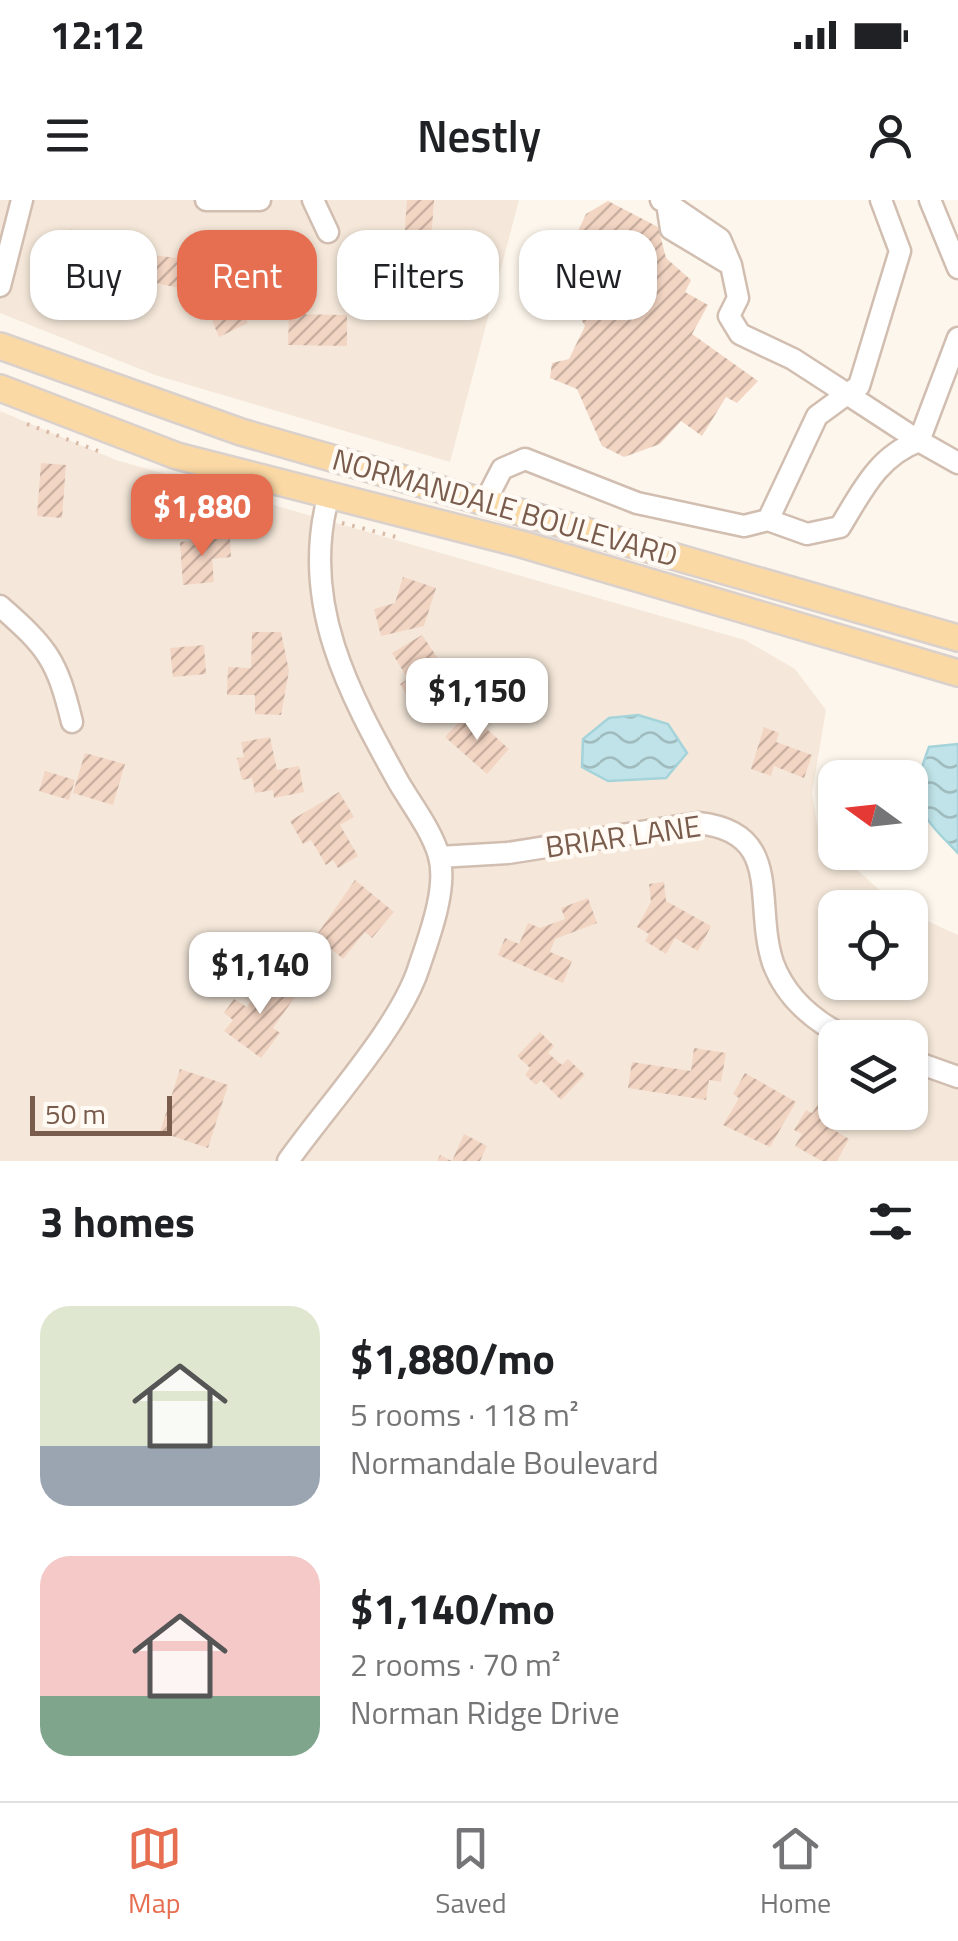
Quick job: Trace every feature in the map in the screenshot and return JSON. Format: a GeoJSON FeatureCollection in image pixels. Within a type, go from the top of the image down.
{"type":"FeatureCollection","features":[{"type":"Feature","properties":{"kind":"main road","name":"NORMANDALE BOULEVARD"},"geometry":{"type":"LineString","coordinates":[[0,346],[207,420],[958,638]]}},
{"type":"Feature","properties":{"kind":"main road","name":"NORMANDALE BOULEVARD"},"geometry":{"type":"LineString","coordinates":[[0,388],[177,456],[328,498],[521,544],[958,673]]}},
{"type":"Feature","properties":{"kind":"street"},"geometry":{"type":"LineString","coordinates":[[0,286],[22,200]]}},
{"type":"Feature","properties":{"kind":"street"},"geometry":{"type":"LineString","coordinates":[[206,200],[260,200]]}},
{"type":"Feature","properties":{"kind":"street"},"geometry":{"type":"LineString","coordinates":[[313,200],[328,232]]}},
{"type":"Feature","properties":{"kind":"street"},"geometry":{"type":"LineString","coordinates":[[768,520],[818,416],[859,386],[900,251],[881,200]]}},
{"type":"Feature","properties":{"kind":"street"},"geometry":{"type":"LineString","coordinates":[[930,200],[958,268]]}},
{"type":"Feature","properties":{"kind":"street"},"geometry":{"type":"LineString","coordinates":[[664,201],[671,229],[731,266],[738,298],[730,316],[740,334],[792,359],[958,463]]}},
{"type":"Feature","properties":{"kind":"street"},"geometry":{"type":"LineString","coordinates":[[920,441],[958,338]]}},
{"type":"Feature","properties":{"kind":"street"},"geometry":{"type":"LineString","coordinates":[[485,502],[502,469],[524,459],[637,503],[744,526],[768,520],[806,534],[840,527],[876,468],[900,448],[920,441]]}},
{"type":"Feature","properties":{"kind":"street"},"geometry":{"type":"LineString","coordinates":[[288,1161],[402,1006],[419,969],[439,894],[440,857],[355,704],[330,644],[318,552],[328,498]]}},
{"type":"Feature","properties":{"kind":"street"},"geometry":{"type":"LineString","coordinates":[[0,606],[36,638],[58,668],[72,722]]}},
{"type":"Feature","properties":{"kind":"street","name":"BRIAR LANE"},"geometry":{"type":"LineString","coordinates":[[440,857],[508,853],[698,823],[718,825],[751,846],[760,864],[767,933],[784,988],[818,1020]]}},
{"type":"Feature","properties":{"kind":"street"},"geometry":{"type":"LineString","coordinates":[[928,1066],[958,1077]]}},
{"type":"Feature","properties":{"kind":"shaded area"},"geometry":{"type":"Polygon","coordinates":[[[0,200],[519,200],[499,276],[499,230],[337,230],[337,320],[487,320],[450,462],[155,375],[0,313],[0,200]]]}},
{"type":"Feature","properties":{"kind":"shaded area"},"geometry":{"type":"Polygon","coordinates":[[[0,411],[116,460],[745,640],[795,669],[826,710],[812,793],[818,829],[818,870],[857,870],[879,890],[818,890],[818,1000],[928,1000],[928,921],[958,935],[958,1161],[0,1161],[0,411]]]}},
{"type":"Feature","properties":{"kind":"water"},"geometry":{"type":"Polygon","coordinates":[[[638,715],[668,724],[687,753],[666,778],[608,781],[582,767],[583,739],[609,718],[638,715]]]}},
{"type":"Feature","properties":{"kind":"water"},"geometry":{"type":"Polygon","coordinates":[[[958,744],[958,853],[928,819],[928,760],[925,760],[929,747],[958,744]]]}},
{"type":"Feature","properties":{"kind":"building"},"geometry":{"type":"Polygon","coordinates":[[[407,200],[434,200],[432,230],[405,230],[407,200]]]}},
{"type":"Feature","properties":{"kind":"building"},"geometry":{"type":"Polygon","coordinates":[[[608,201],[658,227],[666,258],[691,280],[685,292],[708,305],[692,334],[758,381],[737,403],[726,397],[702,436],[681,421],[660,444],[624,457],[602,446],[577,389],[550,378],[552,363],[569,359],[585,326],[582,320],[657,320],[657,230],[578,230],[586,214],[608,201]]]}},
{"type":"Feature","properties":{"kind":"building"},"geometry":{"type":"Polygon","coordinates":[[[157,256],[177,258],[177,288],[157,283],[157,256]]]}},
{"type":"Feature","properties":{"kind":"building"},"geometry":{"type":"Polygon","coordinates":[[[317,314],[337,315],[337,320],[347,320],[347,346],[288,345],[289,320],[317,320],[317,314]]]}},
{"type":"Feature","properties":{"kind":"building"},"geometry":{"type":"Polygon","coordinates":[[[247,320],[248,323],[219,337],[212,321],[247,320]]]}},
{"type":"Feature","properties":{"kind":"building"},"geometry":{"type":"Polygon","coordinates":[[[41,463],[66,465],[62,518],[37,516],[41,463]]]}},
{"type":"Feature","properties":{"kind":"building"},"geometry":{"type":"Polygon","coordinates":[[[230,538],[231,557],[212,559],[214,582],[183,585],[180,542],[230,538]]]}},
{"type":"Feature","properties":{"kind":"building"},"geometry":{"type":"Polygon","coordinates":[[[403,577],[436,588],[424,626],[381,636],[374,609],[395,603],[403,577]]]}},
{"type":"Feature","properties":{"kind":"building"},"geometry":{"type":"Polygon","coordinates":[[[252,632],[281,632],[289,671],[281,715],[255,714],[255,695],[227,695],[228,667],[251,668],[252,632]]]}},
{"type":"Feature","properties":{"kind":"building"},"geometry":{"type":"Polygon","coordinates":[[[422,635],[450,676],[410,700],[400,684],[408,679],[392,653],[422,635]]]}},
{"type":"Feature","properties":{"kind":"building"},"geometry":{"type":"Polygon","coordinates":[[[204,645],[206,674],[173,677],[170,648],[204,645]]]}},
{"type":"Feature","properties":{"kind":"building"},"geometry":{"type":"Polygon","coordinates":[[[468,712],[509,749],[487,774],[445,737],[468,712]]]}},
{"type":"Feature","properties":{"kind":"building"},"geometry":{"type":"Polygon","coordinates":[[[764,727],[779,733],[776,742],[812,755],[804,778],[774,766],[771,776],[751,769],[764,727]]]}},
{"type":"Feature","properties":{"kind":"building"},"geometry":{"type":"Polygon","coordinates":[[[270,737],[277,770],[299,766],[304,792],[274,798],[273,790],[255,793],[252,778],[242,780],[237,758],[244,757],[241,742],[270,737]]]}},
{"type":"Feature","properties":{"kind":"building"},"geometry":{"type":"Polygon","coordinates":[[[85,753],[125,764],[113,805],[73,793],[85,753]]]}},
{"type":"Feature","properties":{"kind":"building"},"geometry":{"type":"Polygon","coordinates":[[[45,771],[75,780],[69,800],[39,791],[45,771]]]}},
{"type":"Feature","properties":{"kind":"building"},"geometry":{"type":"Polygon","coordinates":[[[339,792],[354,817],[340,825],[358,856],[338,868],[333,860],[326,865],[311,840],[303,844],[290,821],[339,792]]]}},
{"type":"Feature","properties":{"kind":"building"},"geometry":{"type":"Polygon","coordinates":[[[355,880],[394,912],[372,938],[365,932],[343,959],[316,936],[355,880]]]}},
{"type":"Feature","properties":{"kind":"building"},"geometry":{"type":"Polygon","coordinates":[[[664,882],[666,901],[711,926],[698,951],[675,938],[666,954],[645,941],[649,934],[637,927],[651,902],[649,884],[664,882]]]}},
{"type":"Feature","properties":{"kind":"building"},"geometry":{"type":"Polygon","coordinates":[[[588,898],[597,923],[555,939],[550,952],[572,961],[563,983],[498,955],[505,938],[519,944],[528,923],[540,928],[565,919],[561,908],[588,898]]]}},
{"type":"Feature","properties":{"kind":"building"},"geometry":{"type":"Polygon","coordinates":[[[270,975],[297,994],[273,1028],[280,1033],[261,1058],[224,1031],[233,1020],[224,1013],[234,999],[247,1007],[270,975]]]}},
{"type":"Feature","properties":{"kind":"building"},"geometry":{"type":"Polygon","coordinates":[[[540,1032],[554,1046],[548,1053],[562,1065],[568,1059],[585,1075],[561,1100],[541,1080],[536,1085],[525,1075],[530,1068],[517,1056],[540,1032]]]}},
{"type":"Feature","properties":{"kind":"building"},"geometry":{"type":"Polygon","coordinates":[[[694,1048],[726,1053],[721,1082],[709,1080],[706,1100],[628,1088],[632,1062],[691,1071],[694,1048]]]}},
{"type":"Feature","properties":{"kind":"building"},"geometry":{"type":"Polygon","coordinates":[[[180,1069],[228,1085],[208,1148],[160,1132],[180,1069]]]}},
{"type":"Feature","properties":{"kind":"building"},"geometry":{"type":"Polygon","coordinates":[[[745,1073],[796,1102],[770,1147],[723,1125],[739,1098],[733,1094],[745,1073]]]}},
{"type":"Feature","properties":{"kind":"building"},"geometry":{"type":"Polygon","coordinates":[[[818,1104],[818,1130],[834,1130],[849,1139],[837,1161],[822,1161],[795,1146],[802,1134],[794,1130],[806,1110],[812,1113],[818,1104]]]}},
{"type":"Feature","properties":{"kind":"building"},"geometry":{"type":"Polygon","coordinates":[[[464,1134],[487,1146],[480,1161],[452,1161],[464,1134]]]}}]}
